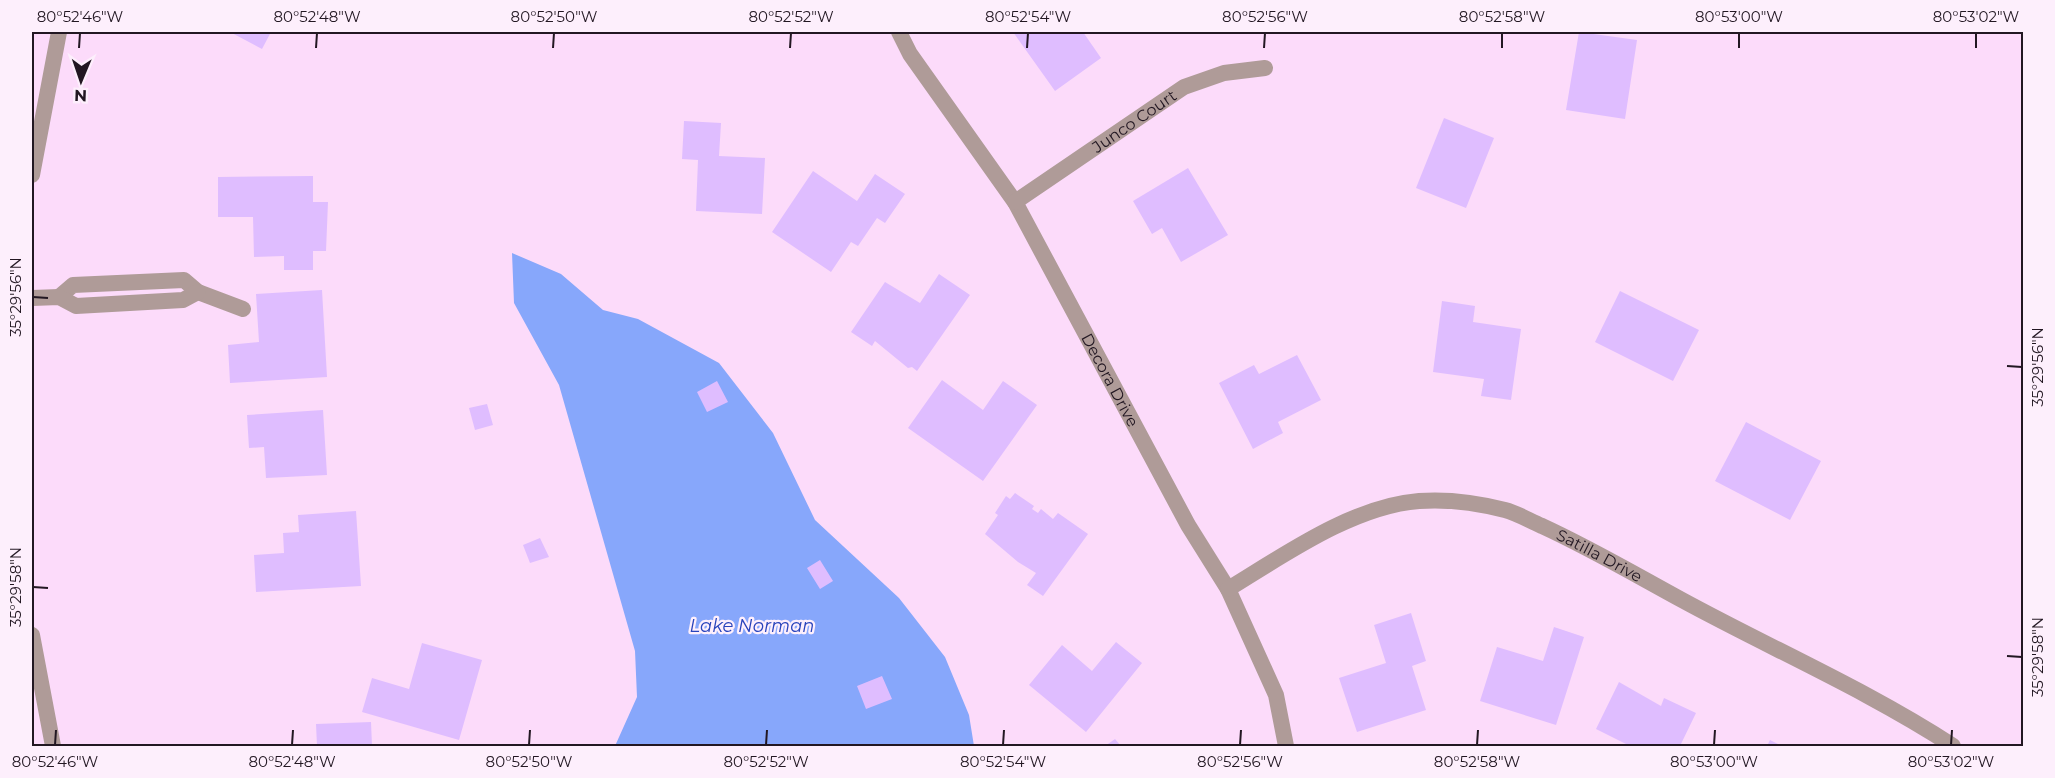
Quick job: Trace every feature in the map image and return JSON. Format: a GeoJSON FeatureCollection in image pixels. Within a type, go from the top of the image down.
{"type":"FeatureCollection","features":[{"type":"Feature","properties":{"kind":"street"},"geometry":{"type":"LineString","coordinates":[[32,175],[59,32]]}},
{"type":"Feature","properties":{"kind":"street","name":"Decora Drive"},"geometry":{"type":"LineString","coordinates":[[899,32],[910,54],[1015,202],[1188,525],[1228,589],[1276,695],[1286,747]]}},
{"type":"Feature","properties":{"kind":"street","name":"Junco Court"},"geometry":{"type":"LineString","coordinates":[[1015,202],[1184,87],[1224,73],[1265,68]]}},
{"type":"Feature","properties":{"kind":"street"},"geometry":{"type":"LineString","coordinates":[[32,298],[59,297],[73,285],[184,280],[198,292],[243,309]]}},
{"type":"Feature","properties":{"kind":"street","name":"Satilla Drive"},"geometry":{"type":"LineString","coordinates":[[1228,589],[1325,532],[1386,506],[1420,501],[1459,502],[1506,510],[1562,536],[1745,634],[1875,699],[1905,715],[1953,747]]}},
{"type":"Feature","properties":{"kind":"street"},"geometry":{"type":"LineString","coordinates":[[33,646],[53,747]]}},
{"type":"Feature","properties":{"kind":"water","name":"Lake Norman"},"geometry":{"type":"Polygon","coordinates":[[[512,253],[561,274],[603,310],[638,319],[719,363],[773,433],[815,520],[899,598],[945,657],[969,715],[974,746],[615,746],[637,697],[635,651],[559,385],[514,303],[512,253]]]}},
{"type":"Feature","properties":{"kind":"building"},"geometry":{"type":"Polygon","coordinates":[[[230,32],[271,32],[262,49],[230,32]]]}},
{"type":"Feature","properties":{"kind":"building"},"geometry":{"type":"Polygon","coordinates":[[[1013,32],[1083,32],[1101,58],[1055,91],[1013,32]]]}},
{"type":"Feature","properties":{"kind":"building"},"geometry":{"type":"Polygon","coordinates":[[[1579,32],[1637,40],[1625,119],[1566,110],[1579,32]]]}},
{"type":"Feature","properties":{"kind":"building"},"geometry":{"type":"Polygon","coordinates":[[[1444,118],[1494,138],[1466,208],[1416,188],[1444,118]]]}},
{"type":"Feature","properties":{"kind":"building"},"geometry":{"type":"Polygon","coordinates":[[[684,121],[721,123],[719,156],[765,158],[762,214],[696,211],[698,160],[682,159],[684,121]]]}},
{"type":"Feature","properties":{"kind":"building"},"geometry":{"type":"Polygon","coordinates":[[[1188,168],[1228,235],[1181,262],[1162,228],[1152,234],[1133,201],[1188,168]]]}},
{"type":"Feature","properties":{"kind":"building"},"geometry":{"type":"Polygon","coordinates":[[[813,171],[857,201],[875,174],[905,194],[885,223],[877,218],[858,246],[851,242],[831,272],[772,232],[813,171]]]}},
{"type":"Feature","properties":{"kind":"building"},"geometry":{"type":"Polygon","coordinates":[[[313,176],[313,202],[328,202],[326,251],[313,251],[313,270],[284,270],[284,256],[254,257],[253,217],[218,217],[218,177],[313,176]]]}},
{"type":"Feature","properties":{"kind":"building"},"geometry":{"type":"Polygon","coordinates":[[[939,274],[970,295],[917,371],[912,367],[908,368],[875,341],[872,346],[851,332],[885,282],[920,303],[939,274]]]}},
{"type":"Feature","properties":{"kind":"building"},"geometry":{"type":"Polygon","coordinates":[[[322,290],[327,377],[230,383],[228,345],[259,342],[256,294],[322,290]]]}},
{"type":"Feature","properties":{"kind":"building"},"geometry":{"type":"Polygon","coordinates":[[[1620,291],[1699,330],[1673,381],[1595,342],[1620,291]]]}},
{"type":"Feature","properties":{"kind":"building"},"geometry":{"type":"Polygon","coordinates":[[[1442,301],[1475,306],[1473,322],[1521,329],[1511,400],[1481,396],[1484,379],[1433,372],[1442,301]]]}},
{"type":"Feature","properties":{"kind":"building"},"geometry":{"type":"Polygon","coordinates":[[[1297,355],[1321,400],[1278,422],[1283,433],[1253,449],[1219,383],[1254,365],[1259,374],[1297,355]]]}},
{"type":"Feature","properties":{"kind":"building"},"geometry":{"type":"Polygon","coordinates":[[[942,380],[983,410],[1003,381],[1037,405],[983,481],[908,428],[942,380]]]}},
{"type":"Feature","properties":{"kind":"building"},"geometry":{"type":"Polygon","coordinates":[[[717,381],[728,402],[707,412],[697,392],[717,381]]]}},
{"type":"Feature","properties":{"kind":"building"},"geometry":{"type":"Polygon","coordinates":[[[487,404],[493,425],[475,430],[469,408],[487,404]]]}},
{"type":"Feature","properties":{"kind":"building"},"geometry":{"type":"Polygon","coordinates":[[[323,410],[327,475],[266,478],[264,447],[249,448],[247,415],[323,410]]]}},
{"type":"Feature","properties":{"kind":"building"},"geometry":{"type":"Polygon","coordinates":[[[1746,422],[1821,461],[1790,520],[1715,481],[1746,422]]]}},
{"type":"Feature","properties":{"kind":"building"},"geometry":{"type":"Polygon","coordinates":[[[1015,493],[1034,506],[1032,509],[1038,513],[1041,509],[1053,519],[1058,513],[1088,534],[1043,596],[1027,585],[1036,573],[1018,562],[985,534],[998,515],[995,513],[1006,496],[1010,499],[1015,493]]]}},
{"type":"Feature","properties":{"kind":"building"},"geometry":{"type":"Polygon","coordinates":[[[356,511],[361,586],[256,592],[254,555],[284,553],[283,533],[299,532],[298,515],[356,511]]]}},
{"type":"Feature","properties":{"kind":"building"},"geometry":{"type":"Polygon","coordinates":[[[540,538],[549,557],[530,563],[523,545],[540,538]]]}},
{"type":"Feature","properties":{"kind":"building"},"geometry":{"type":"Polygon","coordinates":[[[820,560],[833,581],[820,589],[807,568],[820,560]]]}},
{"type":"Feature","properties":{"kind":"building"},"geometry":{"type":"Polygon","coordinates":[[[1411,613],[1426,661],[1412,666],[1426,710],[1357,732],[1339,678],[1386,663],[1374,625],[1411,613]]]}},
{"type":"Feature","properties":{"kind":"building"},"geometry":{"type":"Polygon","coordinates":[[[1554,627],[1584,637],[1556,725],[1480,701],[1497,647],[1543,661],[1554,627]]]}},
{"type":"Feature","properties":{"kind":"building"},"geometry":{"type":"Polygon","coordinates":[[[1116,642],[1142,663],[1086,732],[1029,685],[1062,645],[1092,671],[1116,642]]]}},
{"type":"Feature","properties":{"kind":"building"},"geometry":{"type":"Polygon","coordinates":[[[422,643],[482,660],[459,740],[362,712],[372,678],[409,689],[422,643]]]}},
{"type":"Feature","properties":{"kind":"building"},"geometry":{"type":"Polygon","coordinates":[[[882,676],[892,699],[866,709],[857,686],[882,676]]]}},
{"type":"Feature","properties":{"kind":"building"},"geometry":{"type":"Polygon","coordinates":[[[1619,682],[1661,706],[1664,698],[1696,713],[1680,746],[1630,746],[1596,729],[1619,682]]]}},
{"type":"Feature","properties":{"kind":"building"},"geometry":{"type":"Polygon","coordinates":[[[371,722],[372,746],[317,746],[316,724],[371,722]]]}},
{"type":"Feature","properties":{"kind":"building"},"geometry":{"type":"Polygon","coordinates":[[[1115,739],[1121,746],[1105,746],[1115,739]]]}},
{"type":"Feature","properties":{"kind":"building"},"geometry":{"type":"Polygon","coordinates":[[[1770,740],[1782,746],[1767,746],[1770,740]]]}}]}
